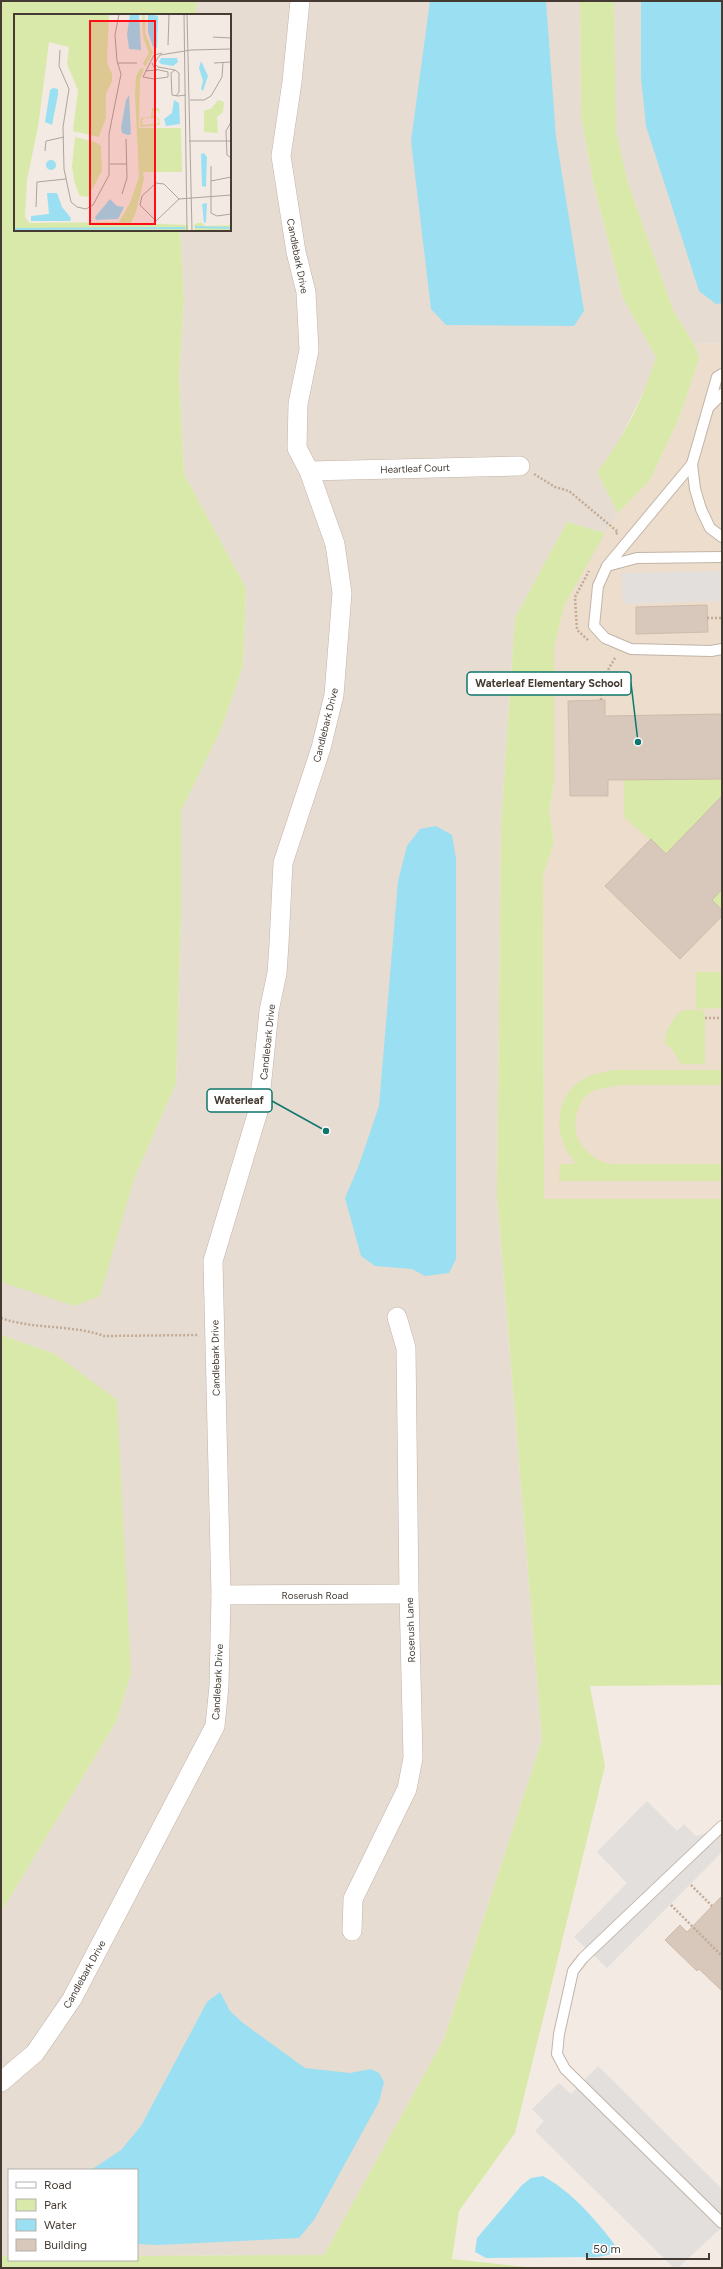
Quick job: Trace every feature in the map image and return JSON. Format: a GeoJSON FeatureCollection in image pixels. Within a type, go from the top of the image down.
{"type":"FeatureCollection","features":[{"type":"Feature","properties":{"kind":"street","name":"Candlebark Drive"},"geometry":{"type":"LineString","coordinates":[[1,2082],[35,2053],[72,1999],[215,1726],[219,1686],[221,1595],[213,1261],[259,1108],[269,1011],[277,973],[280,944],[282,863],[321,748],[334,695],[342,593],[335,544],[309,471],[298,448],[298,404],[309,350],[306,292],[296,252],[281,156],[292,82],[300,1]]}},
{"type":"Feature","properties":{"kind":"street","name":"Heartleaf Court"},"geometry":{"type":"LineString","coordinates":[[309,471],[520,466]]}},
{"type":"Feature","properties":{"kind":"street","name":"Roserush Lane"},"geometry":{"type":"LineString","coordinates":[[352,1931],[353,1899],[407,1789],[413,1758],[406,1348],[398,1317]]}},
{"type":"Feature","properties":{"kind":"street","name":"Roserush Road"},"geometry":{"type":"LineString","coordinates":[[221,1595],[409,1594]]}},
{"type":"Feature","properties":{"kind":"lane"},"geometry":{"type":"LineString","coordinates":[[722,374],[717,377],[692,464],[695,489],[701,509],[710,528],[722,537]]}},
{"type":"Feature","properties":{"kind":"lane"},"geometry":{"type":"LineString","coordinates":[[707,408],[722,394]]}},
{"type":"Feature","properties":{"kind":"lane"},"geometry":{"type":"LineString","coordinates":[[692,464],[607,566],[598,586],[594,626],[605,638],[631,649],[711,651],[722,649]]}},
{"type":"Feature","properties":{"kind":"lane"},"geometry":{"type":"LineString","coordinates":[[607,566],[638,558],[722,557]]}},
{"type":"Feature","properties":{"kind":"lane"},"geometry":{"type":"LineString","coordinates":[[722,1826],[583,1958],[573,1971],[559,2034],[557,2054],[565,2069],[722,2223]]}},
{"type":"Feature","properties":{"kind":"path"},"geometry":{"type":"LineString","coordinates":[[707,618],[722,618]]}},
{"type":"Feature","properties":{"kind":"path"},"geometry":{"type":"LineString","coordinates":[[601,700],[601,682],[615,658]]}},
{"type":"Feature","properties":{"kind":"path"},"geometry":{"type":"LineString","coordinates":[[705,1018],[722,1018]]}},
{"type":"Feature","properties":{"kind":"path"},"geometry":{"type":"LineString","coordinates":[[1,1318],[28,1326],[92,1331],[104,1336],[215,1335]]}},
{"type":"Feature","properties":{"kind":"path"},"geometry":{"type":"LineString","coordinates":[[691,1885],[712,1906]]}},
{"type":"Feature","properties":{"kind":"path"},"geometry":{"type":"LineString","coordinates":[[671,1905],[722,1956]]}},
{"type":"Feature","properties":{"kind":"shaded area"},"geometry":{"type":"Polygon","coordinates":[[[197,1],[580,1],[581,115],[593,182],[623,298],[656,357],[650,379],[615,449],[597,472],[618,513],[605,533],[567,522],[515,618],[501,825],[497,1196],[542,1740],[444,2039],[324,2255],[138,2256],[138,2169],[8,2169],[8,2256],[1,2256],[1,1912],[116,1722],[131,1674],[55,1354],[1,1335],[1,1282],[36,1292],[134,1179],[176,1083],[181,913],[181,811],[221,729],[243,666],[246,588],[184,474],[179,377],[184,299],[180,231],[231,231],[231,14],[195,14],[197,1]]]}},
{"type":"Feature","properties":{"kind":"shaded area"},"geometry":{"type":"Polygon","coordinates":[[[614,1],[722,1],[722,343],[694,344],[673,310],[628,183],[615,132],[614,1]]]}},
{"type":"Feature","properties":{"kind":"shaded area"},"geometry":{"type":"Polygon","coordinates":[[[722,343],[722,1199],[544,1199],[543,876],[554,842],[549,811],[554,783],[554,648],[564,606],[596,545],[618,513],[650,480],[679,418],[699,359],[694,344],[722,343]]]}},
{"type":"Feature","properties":{"kind":"shaded area"},"geometry":{"type":"Polygon","coordinates":[[[722,571],[722,601],[623,604],[622,573],[722,571]]]}},
{"type":"Feature","properties":{"kind":"shaded area"},"geometry":{"type":"Polygon","coordinates":[[[647,1801],[677,1831],[684,1824],[696,1836],[722,1828],[722,1852],[607,1968],[574,1937],[627,1883],[597,1852],[647,1801]]]}},
{"type":"Feature","properties":{"kind":"shaded area"},"geometry":{"type":"Polygon","coordinates":[[[598,2066],[722,2189],[722,2227],[678,2268],[674,2268],[535,2131],[544,2121],[532,2109],[559,2083],[571,2094],[598,2066]]]}},
{"type":"Feature","properties":{"kind":"green space"},"geometry":{"type":"Polygon","coordinates":[[[1,1],[197,1],[195,14],[14,14],[14,231],[180,231],[184,299],[179,377],[184,474],[246,588],[243,666],[221,729],[181,811],[181,913],[176,1083],[134,1179],[100,1296],[75,1306],[1,1282],[1,1]]]}},
{"type":"Feature","properties":{"kind":"green space"},"geometry":{"type":"Polygon","coordinates":[[[580,1],[614,1],[616,132],[628,183],[673,310],[694,344],[699,359],[679,418],[650,480],[618,513],[597,472],[616,446],[632,418],[656,357],[623,298],[593,182],[581,115],[580,1]]]}},
{"type":"Feature","properties":{"kind":"green space"},"geometry":{"type":"Polygon","coordinates":[[[567,522],[605,533],[564,606],[554,648],[554,783],[549,811],[554,842],[543,876],[544,1199],[722,1199],[722,1685],[590,1686],[605,1766],[515,2133],[459,2211],[452,2259],[535,2268],[1,2268],[1,2256],[8,2256],[8,2261],[138,2261],[138,2256],[324,2255],[444,2039],[542,1740],[497,1196],[501,825],[515,618],[567,522]]]}},
{"type":"Feature","properties":{"kind":"green space"},"geometry":{"type":"Polygon","coordinates":[[[718,779],[722,783],[722,796],[666,854],[624,817],[624,780],[718,779]]]}},
{"type":"Feature","properties":{"kind":"green space"},"geometry":{"type":"Polygon","coordinates":[[[722,889],[722,910],[712,900],[722,889]]]}},
{"type":"Feature","properties":{"kind":"green space"},"geometry":{"type":"Polygon","coordinates":[[[696,972],[722,972],[722,1008],[696,1009],[696,972]]]}},
{"type":"Feature","properties":{"kind":"green space"},"geometry":{"type":"Polygon","coordinates":[[[684,1010],[702,1010],[705,1013],[704,1064],[681,1064],[672,1049],[665,1044],[666,1034],[670,1024],[680,1012],[684,1010]]]}},
{"type":"Feature","properties":{"kind":"green space"},"geometry":{"type":"Polygon","coordinates":[[[614,1070],[722,1070],[722,1085],[621,1085],[595,1090],[582,1100],[575,1122],[578,1138],[582,1145],[593,1157],[601,1161],[609,1164],[722,1164],[722,1181],[559,1181],[560,1164],[576,1164],[565,1148],[560,1133],[560,1114],[566,1096],[578,1082],[587,1077],[614,1070]]]}},
{"type":"Feature","properties":{"kind":"green space"},"geometry":{"type":"Polygon","coordinates":[[[1,1335],[55,1354],[117,1400],[131,1674],[116,1722],[1,1912],[1,1335]]]}},
{"type":"Feature","properties":{"kind":"water"},"geometry":{"type":"Polygon","coordinates":[[[430,1],[546,1],[556,137],[584,311],[574,326],[446,325],[431,309],[411,141],[430,1]]]}},
{"type":"Feature","properties":{"kind":"water"},"geometry":{"type":"Polygon","coordinates":[[[641,1],[722,1],[722,303],[716,304],[699,291],[646,126],[641,78],[641,1]]]}},
{"type":"Feature","properties":{"kind":"water"},"geometry":{"type":"Polygon","coordinates":[[[436,826],[452,835],[456,859],[456,1259],[449,1273],[425,1276],[412,1269],[375,1266],[361,1256],[345,1198],[359,1165],[379,1106],[398,881],[407,846],[420,829],[436,826]]]}},
{"type":"Feature","properties":{"kind":"water"},"geometry":{"type":"Polygon","coordinates":[[[220,1992],[230,2011],[243,2023],[305,2068],[350,2073],[371,2069],[379,2073],[384,2082],[379,2102],[314,2220],[299,2238],[158,2245],[138,2244],[138,2169],[92,2169],[121,2150],[141,2126],[207,2002],[220,1992]]]}},
{"type":"Feature","properties":{"kind":"water"},"geometry":{"type":"Polygon","coordinates":[[[543,2176],[564,2190],[591,2216],[615,2245],[612,2254],[598,2257],[486,2258],[475,2252],[477,2238],[522,2185],[531,2178],[543,2176]]]}},
{"type":"Feature","properties":{"kind":"building"},"geometry":{"type":"Polygon","coordinates":[[[707,605],[708,632],[636,634],[636,607],[707,605]]]}},
{"type":"Feature","properties":{"kind":"building"},"geometry":{"type":"Polygon","coordinates":[[[605,700],[605,716],[722,714],[722,779],[608,780],[608,796],[570,796],[568,701],[605,700]]]}},
{"type":"Feature","properties":{"kind":"building"},"geometry":{"type":"Polygon","coordinates":[[[722,796],[722,889],[712,900],[722,910],[722,916],[680,959],[605,886],[651,839],[666,854],[722,796]]]}},
{"type":"Feature","properties":{"kind":"building"},"geometry":{"type":"Polygon","coordinates":[[[722,1896],[722,1991],[699,1969],[697,1971],[665,1940],[680,1925],[687,1932],[722,1896]]]}},
{"type":"Feature","properties":{"kind":"place","name":"Waterleaf Elementary School"},"geometry":{"type":"Point","coordinates":[638,742]}},
{"type":"Feature","properties":{"kind":"place","name":"Waterleaf"},"geometry":{"type":"Point","coordinates":[326,1131]}}]}
